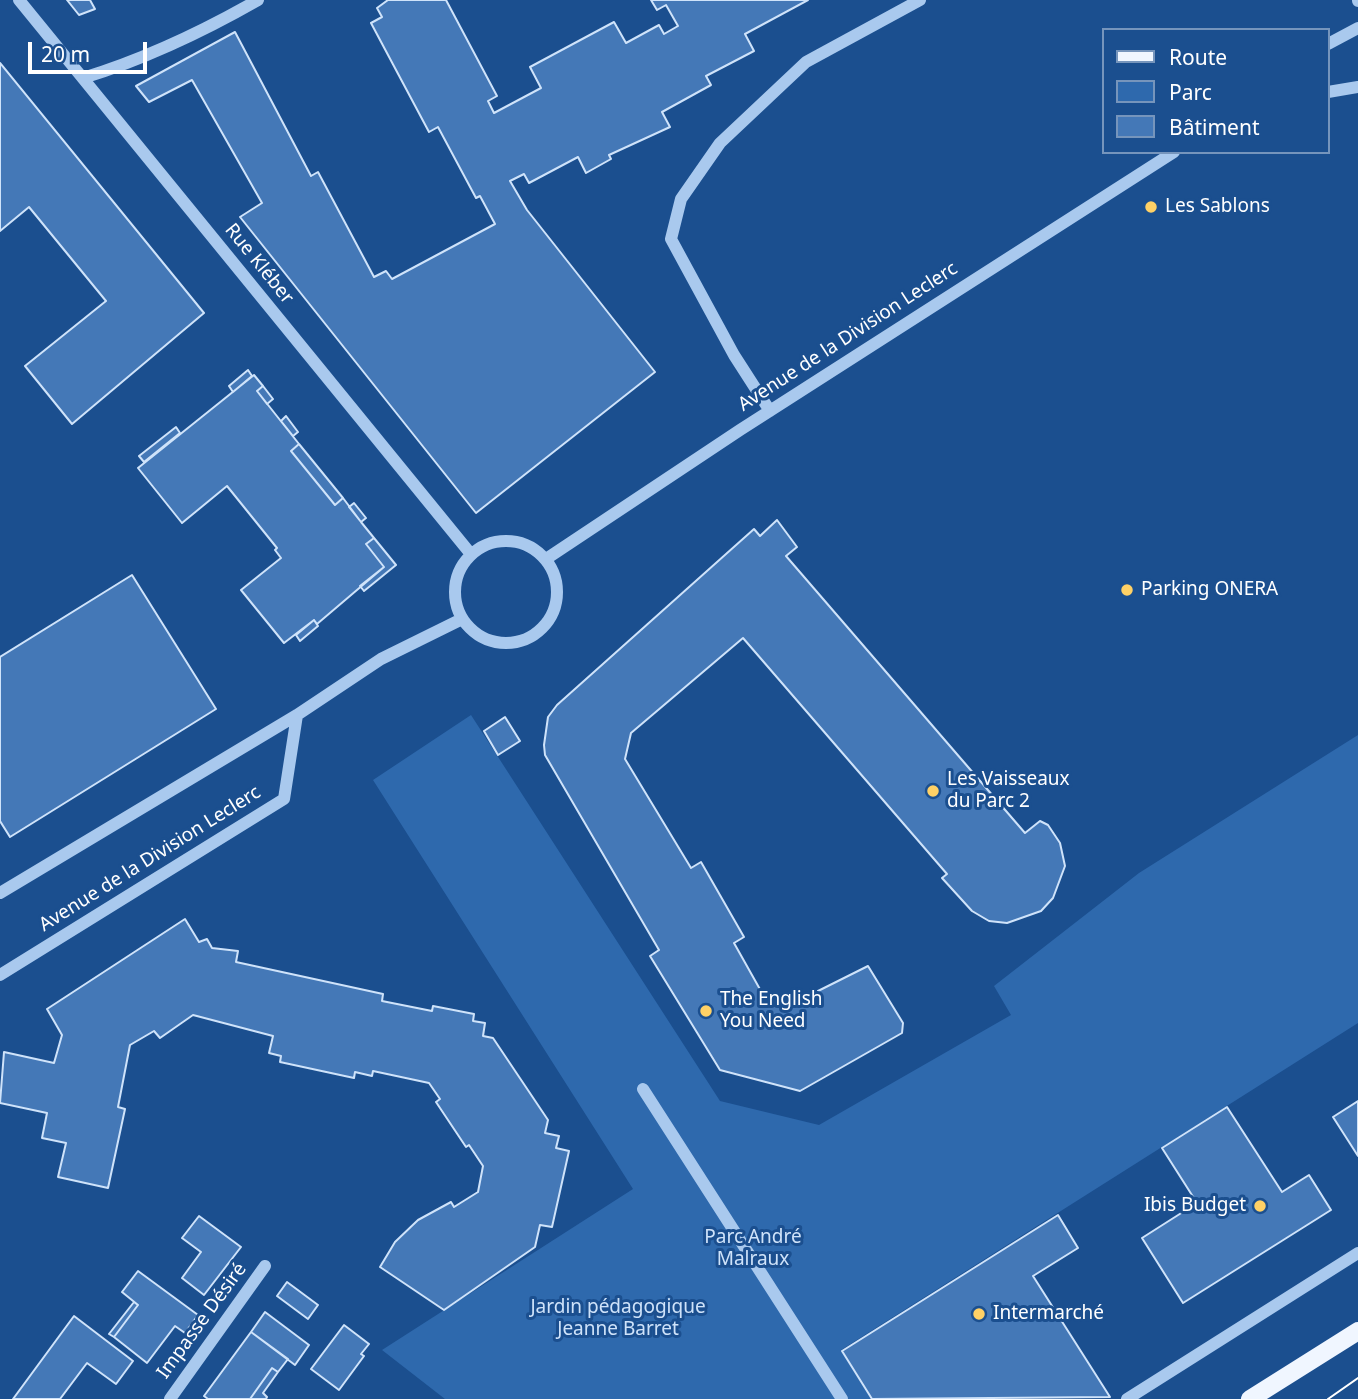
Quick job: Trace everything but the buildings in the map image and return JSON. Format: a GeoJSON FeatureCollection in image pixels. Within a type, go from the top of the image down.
{"type":"FeatureCollection","features":[{"type":"Feature","properties":{"kind":"main road"},"geometry":{"type":"LineString","coordinates":[[1250,1399],[1358,1331]]}},
{"type":"Feature","properties":{"kind":"street","name":"Rue Kléber"},"geometry":{"type":"LineString","coordinates":[[19,0],[470,553]]}},
{"type":"Feature","properties":{"kind":"street"},"geometry":{"type":"LineString","coordinates":[[83,78],[120,67],[201,32],[258,0]]}},
{"type":"Feature","properties":{"kind":"street"},"geometry":{"type":"LineString","coordinates":[[771,411],[734,355],[671,239],[681,199],[720,143],[806,61],[920,0]]}},
{"type":"Feature","properties":{"kind":"street"},"geometry":{"type":"LineString","coordinates":[[1330,43],[1358,28]]}},
{"type":"Feature","properties":{"kind":"street"},"geometry":{"type":"LineString","coordinates":[[1330,92],[1358,88]]}},
{"type":"Feature","properties":{"kind":"street","name":"Avenue de la Division Leclerc"},"geometry":{"type":"LineString","coordinates":[[546,559],[1171,154]]}},
{"type":"Feature","properties":{"kind":"street"},"geometry":{"type":"LineString","coordinates":[[512,541],[534,548],[546,559],[556,578],[558,600],[552,618],[538,634],[517,643],[500,644],[480,637],[461,619],[455,595],[459,571],[470,553],[492,543],[512,541]]}},
{"type":"Feature","properties":{"kind":"street"},"geometry":{"type":"LineString","coordinates":[[0,893],[297,715],[381,659],[461,619]]}},
{"type":"Feature","properties":{"kind":"street","name":"Avenue de la Division Leclerc"},"geometry":{"type":"LineString","coordinates":[[0,975],[284,799],[297,715]]}},
{"type":"Feature","properties":{"kind":"street"},"geometry":{"type":"LineString","coordinates":[[643,1089],[842,1399]]}},
{"type":"Feature","properties":{"kind":"street"},"geometry":{"type":"LineString","coordinates":[[1127,1399],[1358,1253]]}},
{"type":"Feature","properties":{"kind":"street","name":"Impasse Désiré"},"geometry":{"type":"LineString","coordinates":[[170,1399],[265,1266]]}},
{"type":"Feature","properties":{"kind":"green space","name":"Parc André Malraux"},"geometry":{"type":"Polygon","coordinates":[[[471,715],[720,1101],[819,1125],[1011,1015],[994,986],[1139,873],[1358,735],[1358,1023],[841,1350],[871,1399],[445,1399],[382,1350],[633,1189],[373,780],[471,715]]]}},
{"type":"Feature","properties":{"kind":"tram line"},"geometry":{"type":"LineString","coordinates":[[1328,1399],[1358,1378]]}},
{"type":"Feature","properties":{"kind":"place","name":"Les Sablons"},"geometry":{"type":"Point","coordinates":[1151,207]}},
{"type":"Feature","properties":{"kind":"place","name":"Parking ONERA"},"geometry":{"type":"Point","coordinates":[1127,590]}},
{"type":"Feature","properties":{"kind":"place","name":"Les Vaisseaux du Parc 2"},"geometry":{"type":"Point","coordinates":[933,791]}},
{"type":"Feature","properties":{"kind":"place","name":"The English You Need"},"geometry":{"type":"Point","coordinates":[706,1011]}},
{"type":"Feature","properties":{"kind":"place","name":"Ibis Budget"},"geometry":{"type":"Point","coordinates":[1260,1206]}},
{"type":"Feature","properties":{"kind":"place","name":"Intermarché"},"geometry":{"type":"Point","coordinates":[979,1314]}},
{"type":"Feature","properties":{"kind":"park label","name":"Jardin pédagogique Jeanne Barret"},"geometry":{"type":"Point","coordinates":[618,1319]}}]}
